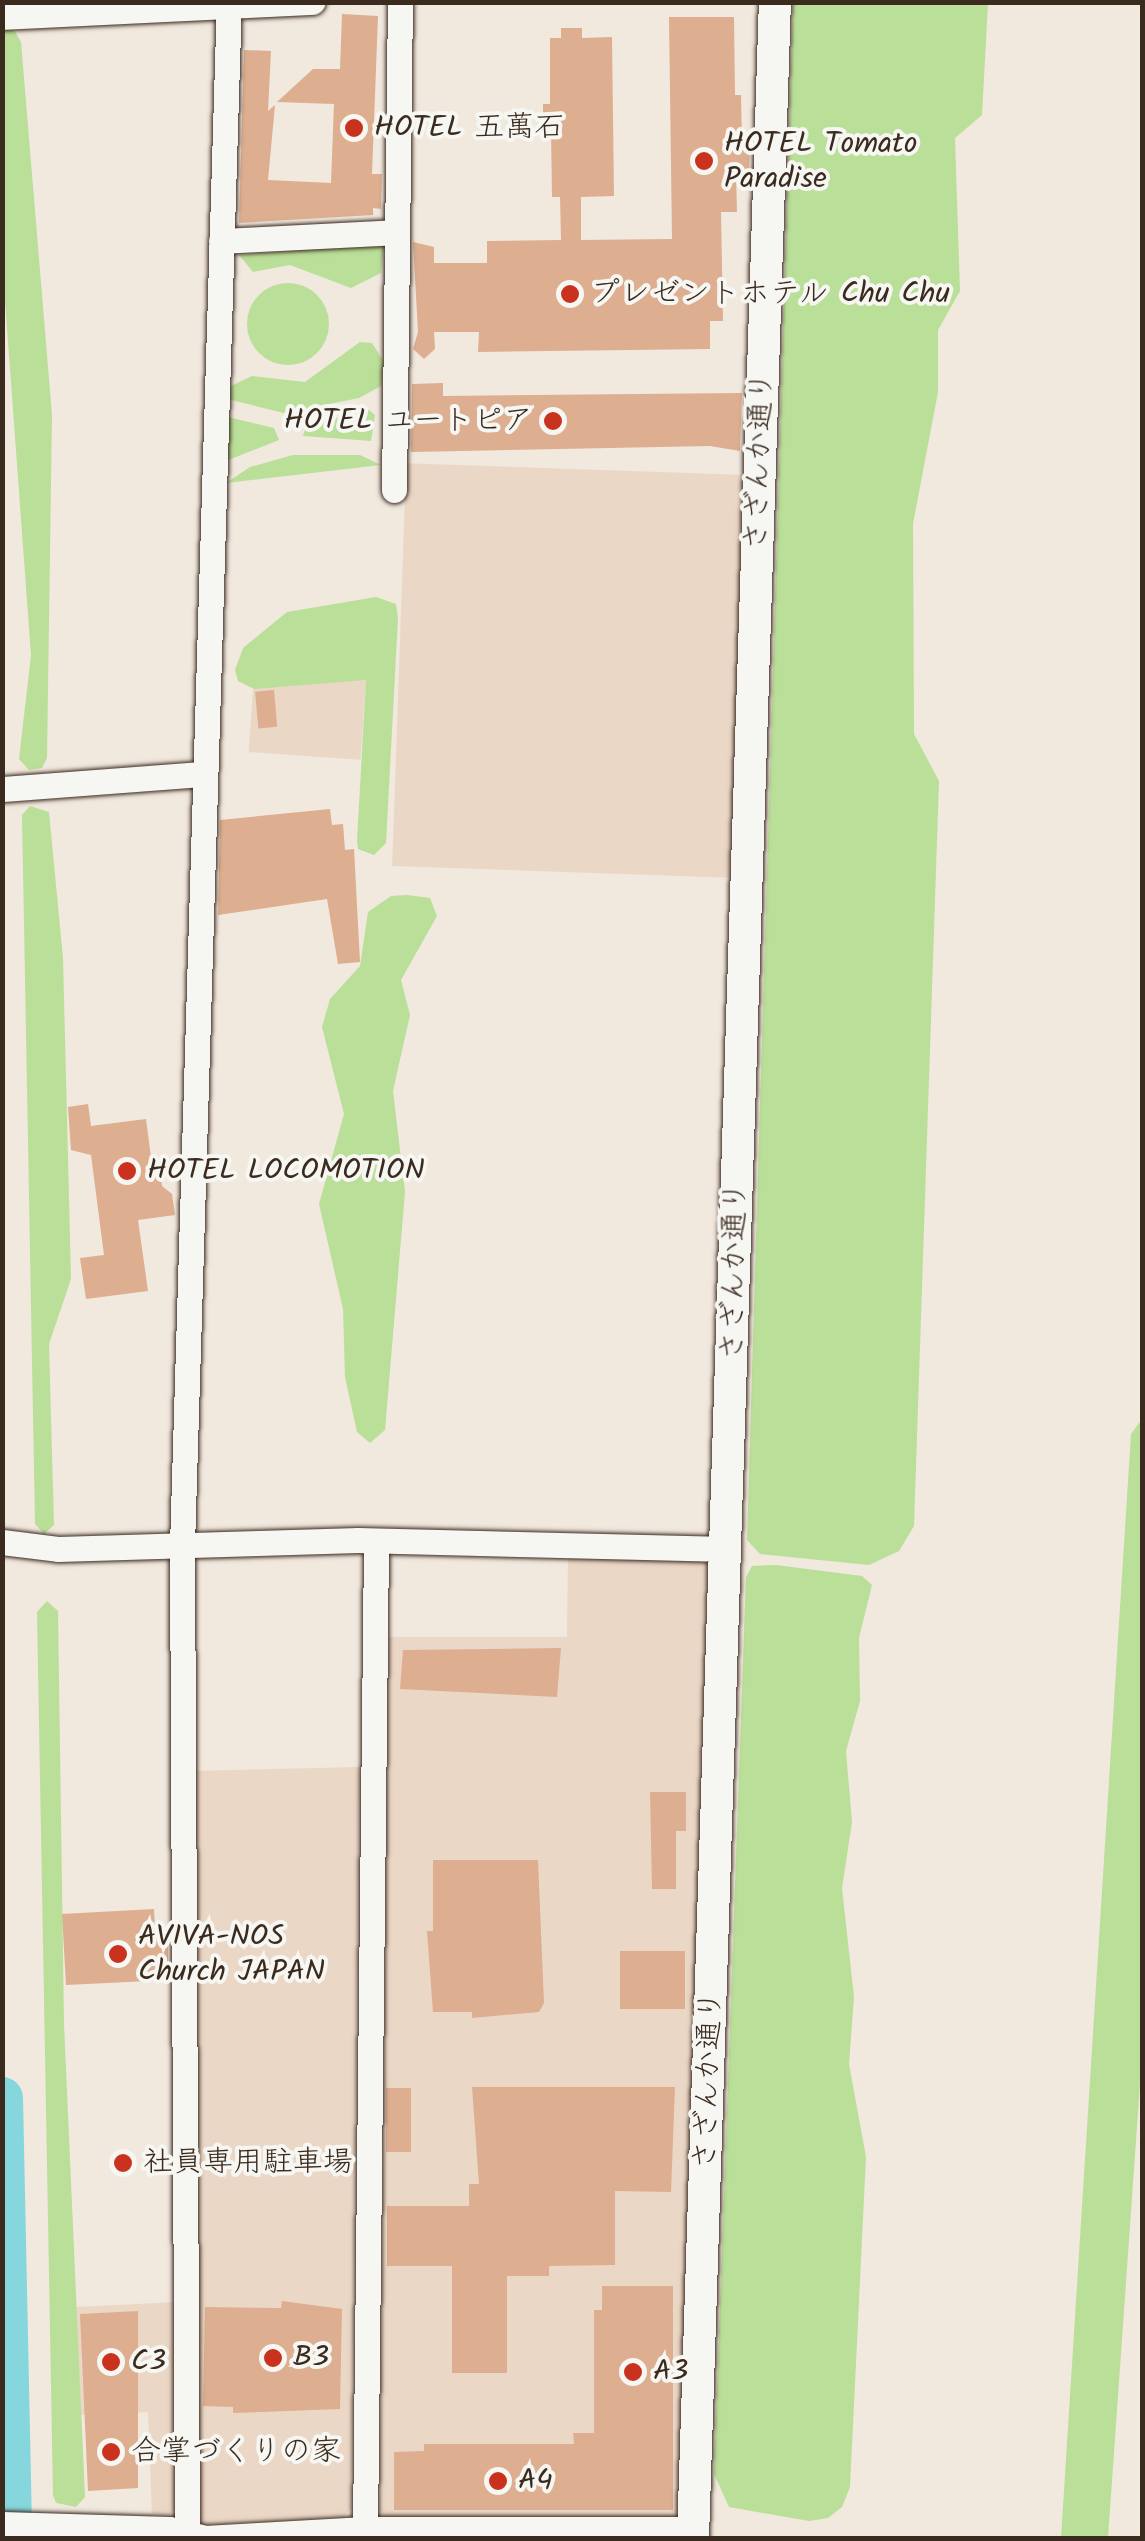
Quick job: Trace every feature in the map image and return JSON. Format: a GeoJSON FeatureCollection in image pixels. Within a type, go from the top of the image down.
{"type":"FeatureCollection","features":[{"type":"Feature","properties":{"kind":"street"},"geometry":{"type":"LineString","coordinates":[[2,17],[313,2]]}},
{"type":"Feature","properties":{"kind":"street"},"geometry":{"type":"LineString","coordinates":[[394,490],[400,2]]}},
{"type":"Feature","properties":{"kind":"street","name":"さざんか通り"},"geometry":{"type":"LineString","coordinates":[[693,2534],[728,1550],[775,2]]}},
{"type":"Feature","properties":{"kind":"street"},"geometry":{"type":"LineString","coordinates":[[187,2536],[182,1545],[202,774],[229,4]]}},
{"type":"Feature","properties":{"kind":"street"},"geometry":{"type":"LineString","coordinates":[[220,241],[397,232]]}},
{"type":"Feature","properties":{"kind":"street"},"geometry":{"type":"LineString","coordinates":[[2,789],[202,774]]}},
{"type":"Feature","properties":{"kind":"street"},"geometry":{"type":"LineString","coordinates":[[6,1542],[58,1548],[376,1542],[728,1550]]}},
{"type":"Feature","properties":{"kind":"street"},"geometry":{"type":"LineString","coordinates":[[365,2528],[376,1542]]}},
{"type":"Feature","properties":{"kind":"street"},"geometry":{"type":"LineString","coordinates":[[15,2524],[205,2538],[365,2528],[693,2534]]}},
{"type":"Feature","properties":{"kind":"shaded area"},"geometry":{"type":"Polygon","coordinates":[[[406,463],[745,475],[731,878],[392,866],[406,463]]]}},
{"type":"Feature","properties":{"kind":"shaded area"},"geometry":{"type":"Polygon","coordinates":[[[254,672],[366,680],[360,760],[249,752],[254,672]]]}},
{"type":"Feature","properties":{"kind":"shaded area"},"geometry":{"type":"Polygon","coordinates":[[[568,1556],[706,1558],[713,1566],[680,2510],[670,2519],[387,2519],[380,2512],[389,1637],[567,1637],[568,1556]]]}},
{"type":"Feature","properties":{"kind":"shaded area"},"geometry":{"type":"Polygon","coordinates":[[[359,1767],[351,2509],[343,2517],[205,2525],[196,2517],[192,1771],[359,1767]]]}},
{"type":"Feature","properties":{"kind":"shaded area"},"geometry":{"type":"Polygon","coordinates":[[[177,2302],[178,2506],[169,2515],[152,2514],[148,2412],[81,2415],[76,2307],[177,2302]]]}},
{"type":"Feature","properties":{"kind":"green space"},"geometry":{"type":"Polygon","coordinates":[[[793,3],[988,3],[982,115],[955,138],[960,291],[938,330],[938,392],[913,524],[914,734],[939,781],[914,1526],[899,1551],[869,1565],[760,1554],[747,1540],[793,3]]]}},
{"type":"Feature","properties":{"kind":"green space"},"geometry":{"type":"Polygon","coordinates":[[[2,29],[14,30],[21,42],[52,415],[47,758],[42,768],[29,770],[19,759],[31,655],[3,274],[2,29]]]}},
{"type":"Feature","properties":{"kind":"green space"},"geometry":{"type":"Polygon","coordinates":[[[384,244],[381,273],[351,288],[290,265],[253,272],[239,255],[384,244]]]}},
{"type":"Feature","properties":{"kind":"green space"},"geometry":{"type":"Polygon","coordinates":[[[288,283],[304,286],[317,295],[326,308],[326,340],[317,353],[304,362],[288,365],[272,362],[259,353],[250,340],[247,324],[250,308],[259,295],[272,286],[288,283]]]}},
{"type":"Feature","properties":{"kind":"green space"},"geometry":{"type":"Polygon","coordinates":[[[360,342],[372,343],[384,362],[381,386],[359,398],[284,413],[227,399],[231,386],[252,376],[305,382],[360,342]]]}},
{"type":"Feature","properties":{"kind":"green space"},"geometry":{"type":"Polygon","coordinates":[[[369,410],[375,415],[371,441],[303,436],[306,426],[369,410]]]}},
{"type":"Feature","properties":{"kind":"green space"},"geometry":{"type":"Polygon","coordinates":[[[228,417],[274,428],[279,440],[226,461],[228,417]]]}},
{"type":"Feature","properties":{"kind":"green space"},"geometry":{"type":"Polygon","coordinates":[[[293,455],[360,455],[381,465],[226,483],[250,467],[293,455]]]}},
{"type":"Feature","properties":{"kind":"green space"},"geometry":{"type":"Polygon","coordinates":[[[376,597],[396,604],[398,618],[386,843],[374,855],[358,849],[357,841],[366,680],[254,689],[238,681],[235,670],[243,648],[287,612],[376,597]]]}},
{"type":"Feature","properties":{"kind":"green space"},"geometry":{"type":"Polygon","coordinates":[[[30,806],[49,812],[63,958],[71,1279],[49,1344],[54,1525],[44,1534],[35,1524],[22,815],[30,806]]]}},
{"type":"Feature","properties":{"kind":"green space"},"geometry":{"type":"Polygon","coordinates":[[[391,896],[430,898],[437,916],[401,980],[410,1015],[393,1091],[405,1192],[385,1430],[370,1443],[357,1432],[345,1377],[343,1309],[319,1204],[344,1114],[322,1027],[330,999],[360,966],[368,912],[391,896]]]}},
{"type":"Feature","properties":{"kind":"green space"},"geometry":{"type":"Polygon","coordinates":[[[1142,1419],[1142,2055],[1108,2538],[1061,2538],[1131,1434],[1142,1419]]]}},
{"type":"Feature","properties":{"kind":"green space"},"geometry":{"type":"Polygon","coordinates":[[[776,1565],[862,1576],[872,1585],[859,1638],[860,1701],[846,1751],[852,1822],[842,1888],[854,1997],[849,2064],[866,2157],[850,2487],[842,2507],[828,2518],[809,2521],[729,2507],[714,2474],[746,1577],[752,1566],[776,1565]]]}},
{"type":"Feature","properties":{"kind":"green space"},"geometry":{"type":"Polygon","coordinates":[[[47,1601],[58,1611],[64,2024],[85,2497],[76,2507],[56,2503],[53,2495],[37,1612],[47,1601]]]}},
{"type":"Feature","properties":{"kind":"building","name":"HOTEL 五萬石"},"geometry":{"type":"Polygon","coordinates":[[[342,14],[378,16],[372,174],[382,174],[381,209],[373,208],[373,215],[239,223],[244,50],[271,51],[268,111],[275,105],[268,180],[331,183],[334,104],[277,102],[313,69],[340,69],[342,14]]]}},
{"type":"Feature","properties":{"kind":"building"},"geometry":{"type":"Polygon","coordinates":[[[669,17],[734,17],[735,95],[741,95],[742,143],[750,143],[749,173],[736,173],[737,212],[721,212],[723,321],[710,321],[710,349],[478,352],[479,332],[434,332],[435,349],[424,359],[413,349],[418,332],[413,242],[434,247],[434,263],[487,263],[487,241],[561,240],[560,197],[552,197],[551,130],[543,130],[543,104],[550,104],[550,38],[561,38],[561,28],[582,28],[582,38],[612,37],[614,196],[581,197],[581,240],[672,239],[669,17]]]}},
{"type":"Feature","properties":{"kind":"building","name":"HOTEL ユートピア"},"geometry":{"type":"Polygon","coordinates":[[[443,383],[443,396],[742,393],[740,451],[710,446],[411,452],[412,384],[443,383]]]}},
{"type":"Feature","properties":{"kind":"building"},"geometry":{"type":"Polygon","coordinates":[[[274,690],[277,727],[258,729],[255,692],[274,690]]]}},
{"type":"Feature","properties":{"kind":"building"},"geometry":{"type":"Polygon","coordinates":[[[330,809],[332,825],[343,824],[345,850],[354,849],[360,962],[338,964],[327,899],[218,915],[220,820],[330,809]]]}},
{"type":"Feature","properties":{"kind":"building","name":"HOTEL LOCOMOTION"},"geometry":{"type":"Polygon","coordinates":[[[88,1104],[91,1126],[146,1119],[151,1157],[158,1156],[162,1186],[172,1194],[175,1215],[138,1220],[148,1291],[86,1299],[80,1258],[104,1255],[91,1155],[71,1150],[68,1107],[88,1104]]]}},
{"type":"Feature","properties":{"kind":"building"},"geometry":{"type":"Polygon","coordinates":[[[561,1648],[557,1697],[400,1689],[403,1650],[561,1648]]]}},
{"type":"Feature","properties":{"kind":"building"},"geometry":{"type":"Polygon","coordinates":[[[650,1792],[686,1792],[686,1831],[676,1831],[676,1889],[652,1889],[650,1792]]]}},
{"type":"Feature","properties":{"kind":"building"},"geometry":{"type":"Polygon","coordinates":[[[433,1860],[538,1860],[544,2003],[539,2012],[472,2018],[472,2012],[433,2012],[427,1931],[433,1931],[433,1860]]]}},
{"type":"Feature","properties":{"kind":"building","name":"AVIVA-NOS Church JAPAN"},"geometry":{"type":"Polygon","coordinates":[[[154,1909],[155,1929],[168,1929],[168,1980],[66,1985],[62,1914],[154,1909]]]}},
{"type":"Feature","properties":{"kind":"building"},"geometry":{"type":"Polygon","coordinates":[[[620,1951],[685,1951],[685,2009],[620,2009],[620,1951]]]}},
{"type":"Feature","properties":{"kind":"building"},"geometry":{"type":"Polygon","coordinates":[[[472,2087],[675,2087],[671,2192],[615,2191],[615,2265],[549,2266],[549,2276],[507,2276],[507,2373],[452,2373],[452,2266],[387,2266],[387,2206],[469,2206],[469,2184],[479,2184],[472,2087]]]}},
{"type":"Feature","properties":{"kind":"building"},"geometry":{"type":"Polygon","coordinates":[[[386,2088],[411,2088],[411,2152],[386,2152],[386,2088]]]}},
{"type":"Feature","properties":{"kind":"building"},"geometry":{"type":"Polygon","coordinates":[[[602,2286],[673,2286],[673,2510],[394,2510],[394,2452],[424,2451],[424,2444],[574,2444],[573,2433],[594,2433],[594,2310],[602,2310],[602,2286]]]}},
{"type":"Feature","properties":{"kind":"building","name":"B3"},"geometry":{"type":"Polygon","coordinates":[[[282,2301],[342,2309],[340,2409],[233,2413],[233,2407],[203,2406],[205,2307],[281,2308],[282,2301]]]}},
{"type":"Feature","properties":{"kind":"building"},"geometry":{"type":"Polygon","coordinates":[[[138,2311],[138,2488],[88,2491],[80,2314],[138,2311]]]}},
{"type":"Feature","properties":{"kind":"waterway"},"geometry":{"type":"LineString","coordinates":[[2,2098],[11,2538]]}},
{"type":"Feature","properties":{"kind":"place","name":"HOTEL 五萬石"},"geometry":{"type":"Point","coordinates":[354,128]}},
{"type":"Feature","properties":{"kind":"place","name":"HOTEL Tomato Paradise"},"geometry":{"type":"Point","coordinates":[704,161]}},
{"type":"Feature","properties":{"kind":"place","name":"プレゼントホテル Chu Chu"},"geometry":{"type":"Point","coordinates":[570,294]}},
{"type":"Feature","properties":{"kind":"place","name":"HOTEL ユートピア"},"geometry":{"type":"Point","coordinates":[553,421]}},
{"type":"Feature","properties":{"kind":"place","name":"HOTEL LOCOMOTION"},"geometry":{"type":"Point","coordinates":[127,1171]}},
{"type":"Feature","properties":{"kind":"place","name":"AVIVA-NOS Church JAPAN"},"geometry":{"type":"Point","coordinates":[118,1954]}},
{"type":"Feature","properties":{"kind":"place","name":"社員専用駐車場"},"geometry":{"type":"Point","coordinates":[123,2163]}},
{"type":"Feature","properties":{"kind":"place","name":"B3"},"geometry":{"type":"Point","coordinates":[273,2358]}},
{"type":"Feature","properties":{"kind":"place","name":"C3"},"geometry":{"type":"Point","coordinates":[111,2362]}},
{"type":"Feature","properties":{"kind":"place","name":"A3"},"geometry":{"type":"Point","coordinates":[633,2372]}},
{"type":"Feature","properties":{"kind":"place","name":"合掌づくりの家"},"geometry":{"type":"Point","coordinates":[111,2452]}},
{"type":"Feature","properties":{"kind":"place","name":"A4"},"geometry":{"type":"Point","coordinates":[498,2481]}}]}
